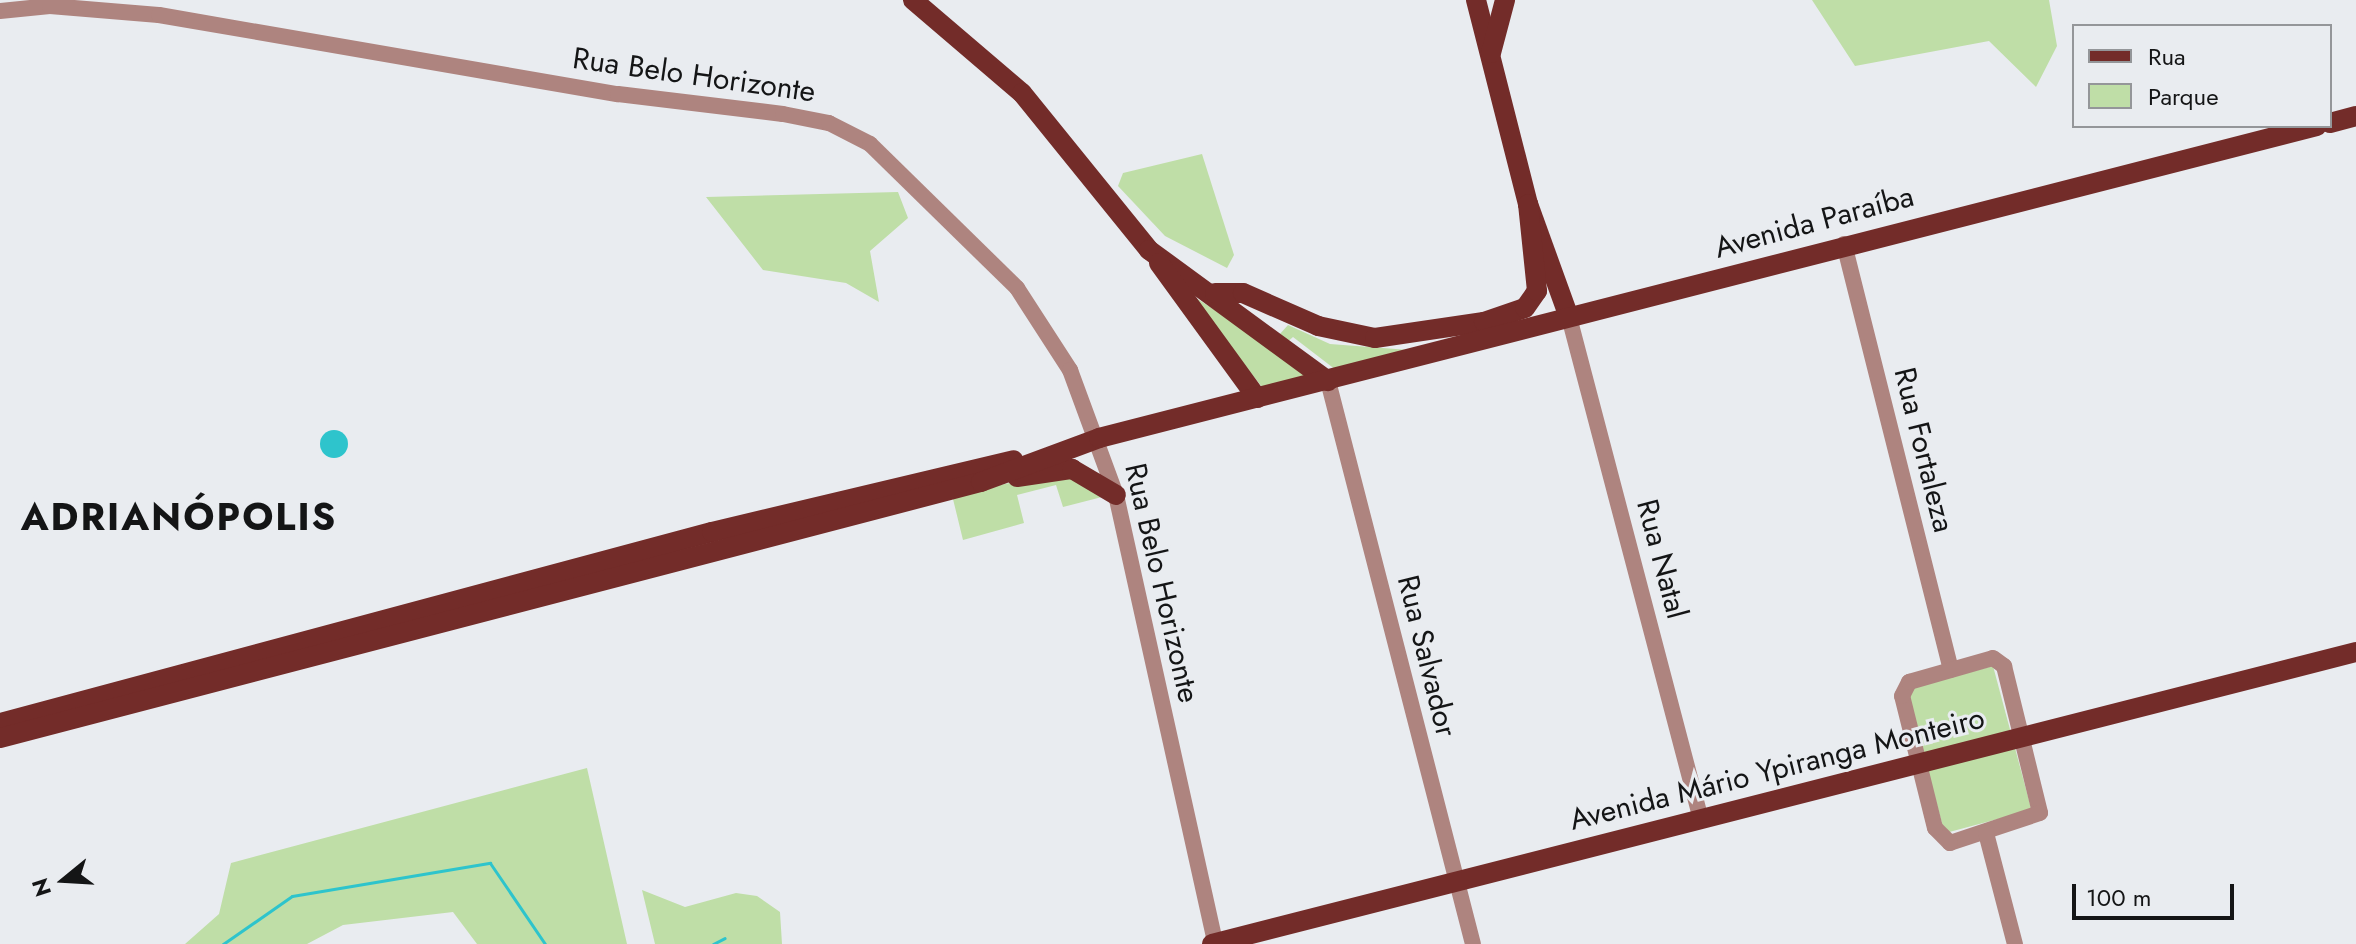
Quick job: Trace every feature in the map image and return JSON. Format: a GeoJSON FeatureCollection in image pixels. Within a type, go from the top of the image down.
{"type":"FeatureCollection","features":[{"type":"Feature","properties":{"kind":"main road"},"geometry":{"type":"LineString","coordinates":[[913,0],[1009,80]]}},
{"type":"Feature","properties":{"kind":"main road"},"geometry":{"type":"LineString","coordinates":[[935,0],[1009,80],[1149,250],[1257,398]]}},
{"type":"Feature","properties":{"kind":"main road"},"geometry":{"type":"LineString","coordinates":[[1476,0],[1528,204],[1569,317]]}},
{"type":"Feature","properties":{"kind":"main road"},"geometry":{"type":"LineString","coordinates":[[1489,60],[1505,0]]}},
{"type":"Feature","properties":{"kind":"main road"},"geometry":{"type":"LineString","coordinates":[[2332,122],[2356,116]]}},
{"type":"Feature","properties":{"kind":"main road","name":"Avenida Paraíba"},"geometry":{"type":"LineString","coordinates":[[1046,456],[1099,438],[1328,381],[1844,244],[2309,128]]}},
{"type":"Feature","properties":{"kind":"main road"},"geometry":{"type":"LineString","coordinates":[[1215,293],[1243,293],[1318,326],[1375,338],[1484,322],[1525,308],[1537,291],[1528,204]]}},
{"type":"Feature","properties":{"kind":"main road"},"geometry":{"type":"LineString","coordinates":[[1149,250],[1215,293],[1328,381]]}},
{"type":"Feature","properties":{"kind":"main road"},"geometry":{"type":"LineString","coordinates":[[0,738],[676,567],[981,482],[1046,456]]}},
{"type":"Feature","properties":{"kind":"main road"},"geometry":{"type":"LineString","coordinates":[[0,723],[712,532],[1046,456]]}},
{"type":"Feature","properties":{"kind":"main road"},"geometry":{"type":"LineString","coordinates":[[981,482],[1072,469],[1116,495]]}},
{"type":"Feature","properties":{"kind":"main road","name":"Avenida Mário Ypiranga Monteiro"},"geometry":{"type":"LineString","coordinates":[[1213,943],[1700,816],[2023,741],[2356,652]]}},
{"type":"Feature","properties":{"kind":"street","name":"Rua Belo Horizonte"},"geometry":{"type":"LineString","coordinates":[[0,11],[50,6],[159,15],[829,123],[870,144],[915,183],[1036,309],[1099,438],[1116,495],[1213,943]]}},
{"type":"Feature","properties":{"kind":"street","name":"Rua Fortaleza"},"geometry":{"type":"LineString","coordinates":[[1844,244],[1951,670]]}},
{"type":"Feature","properties":{"kind":"street","name":"Rua Natal"},"geometry":{"type":"LineString","coordinates":[[1569,317],[1700,816]]}},
{"type":"Feature","properties":{"kind":"street","name":"Rua Salvador"},"geometry":{"type":"LineString","coordinates":[[1328,381],[1473,944]]}},
{"type":"Feature","properties":{"kind":"street"},"geometry":{"type":"LineString","coordinates":[[2001,661],[2023,741],[2039,815],[1950,843],[1939,836],[1919,763],[1904,689],[1951,670],[2001,661]]}},
{"type":"Feature","properties":{"kind":"street"},"geometry":{"type":"LineString","coordinates":[[1986,833],[2015,944]]}},
{"type":"Feature","properties":{"kind":"green space"},"geometry":{"type":"Polygon","coordinates":[[[1812,0],[2049,0],[2057,46],[2036,87],[1989,41],[1855,66],[1812,0]]]}},
{"type":"Feature","properties":{"kind":"green space"},"geometry":{"type":"Polygon","coordinates":[[[1202,154],[1234,255],[1227,268],[1165,236],[1118,186],[1123,173],[1202,154]]]}},
{"type":"Feature","properties":{"kind":"green space"},"geometry":{"type":"Polygon","coordinates":[[[898,192],[908,218],[870,251],[879,302],[846,283],[763,270],[706,197],[898,192]]]}},
{"type":"Feature","properties":{"kind":"green space"},"geometry":{"type":"Polygon","coordinates":[[[1188,293],[1270,345],[1288,325],[1330,344],[1409,350],[1336,370],[1293,337],[1278,350],[1305,375],[1266,392],[1188,293]]]}},
{"type":"Feature","properties":{"kind":"green space"},"geometry":{"type":"Polygon","coordinates":[[[1068,471],[1102,497],[1063,507],[1056,485],[1017,495],[1024,523],[963,540],[952,495],[1068,471]]]}},
{"type":"Feature","properties":{"kind":"green space"},"geometry":{"type":"Polygon","coordinates":[[[1993,666],[2032,810],[1945,833],[1906,689],[1993,666]]]}},
{"type":"Feature","properties":{"kind":"green space"},"geometry":{"type":"Polygon","coordinates":[[[587,768],[627,944],[477,944],[453,912],[343,925],[307,944],[185,944],[219,914],[231,863],[587,768]]]}},
{"type":"Feature","properties":{"kind":"green space"},"geometry":{"type":"Polygon","coordinates":[[[642,890],[685,907],[736,893],[757,896],[780,912],[782,944],[655,944],[642,890]]]}},
{"type":"Feature","properties":{"kind":"water"},"geometry":{"type":"Polygon","coordinates":[[[334,430],[344,434],[348,444],[344,454],[334,458],[324,454],[320,444],[324,434],[334,430]]]}},
{"type":"Feature","properties":{"kind":"waterway"},"geometry":{"type":"LineString","coordinates":[[223,944],[292,896],[490,863],[545,944]]}},
{"type":"Feature","properties":{"kind":"waterway"},"geometry":{"type":"LineString","coordinates":[[713,944],[725,938]]}},
{"type":"Feature","properties":{"kind":"district","name":"ADRIANÓPOLIS"},"geometry":{"type":"Point","coordinates":[179,517]}}]}
